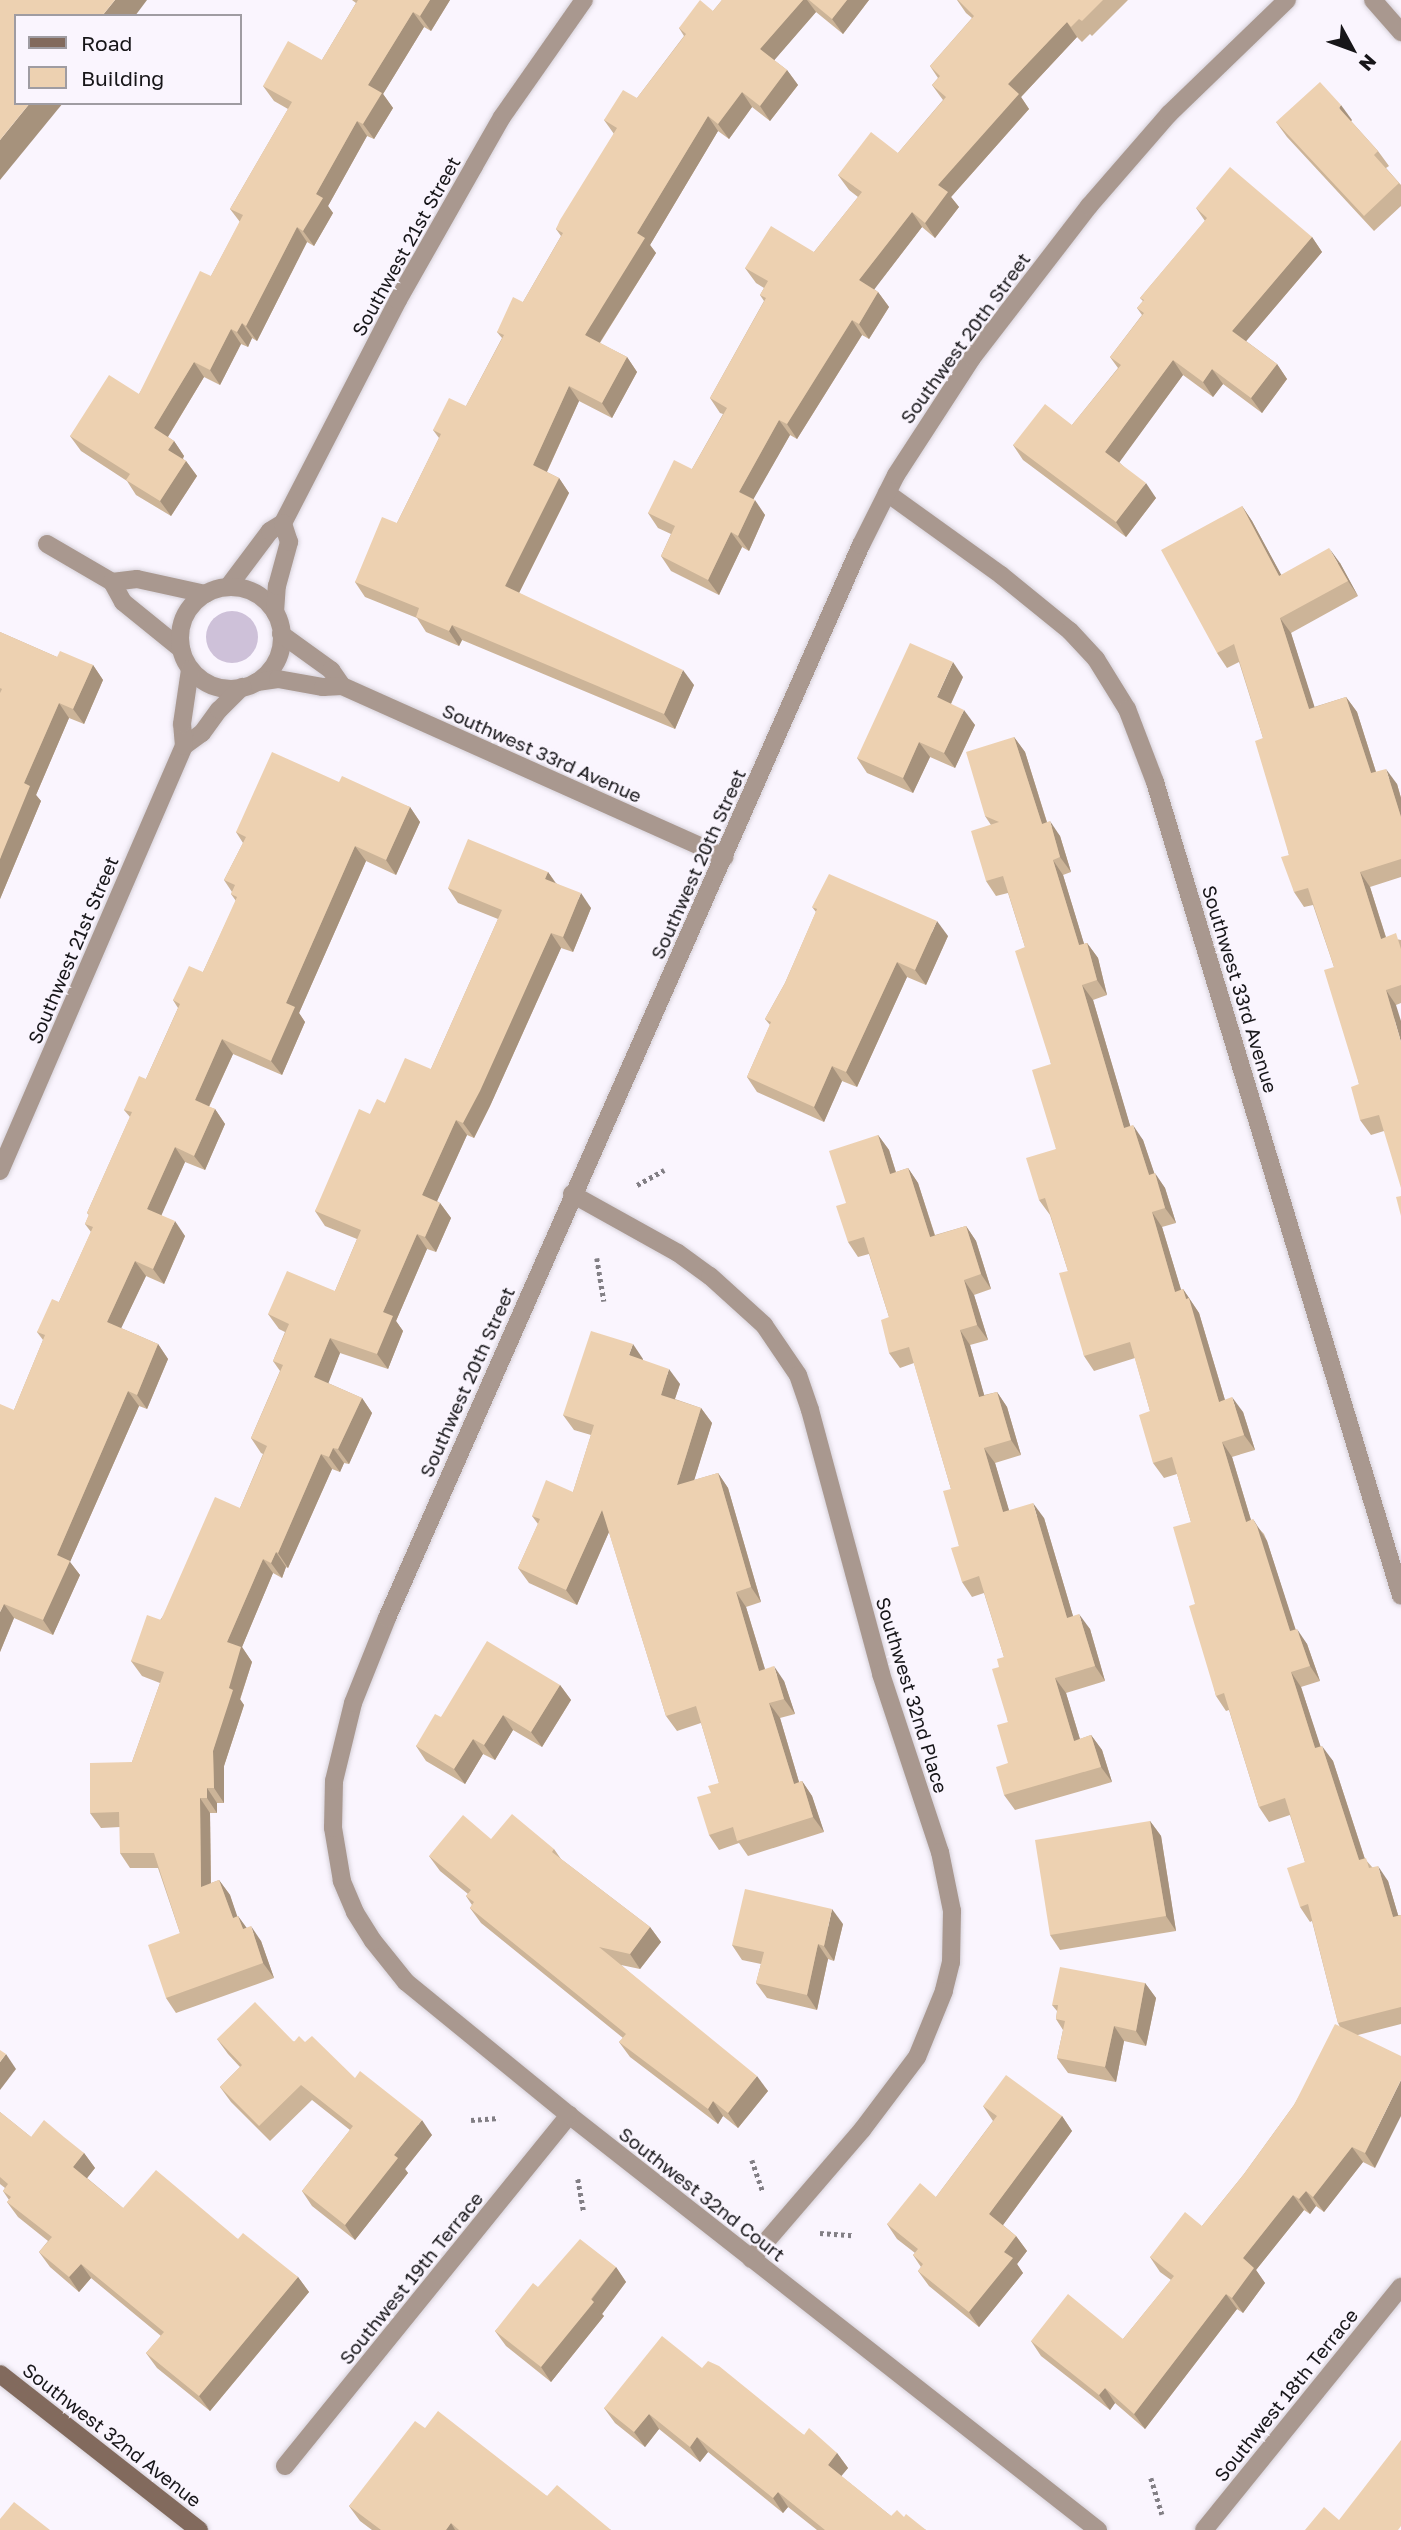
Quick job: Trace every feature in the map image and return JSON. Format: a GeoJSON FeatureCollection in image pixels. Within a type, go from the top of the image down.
{"type":"FeatureCollection","features":[{"type":"Feature","properties":{"kind":"street","name":"Southwest 21st Street"},"geometry":{"type":"LineString","coordinates":[[228,587],[270,531],[283,523],[398,300],[479,157],[532,71],[584,0]]}},
{"type":"Feature","properties":{"kind":"street","name":"Southwest 20th Street"},"geometry":{"type":"LineString","coordinates":[[335,1847],[334,1782],[361,1682],[572,1194],[725,857],[861,545],[887,493],[937,407],[1089,206],[1169,114],[1287,0]]}},
{"type":"Feature","properties":{"kind":"street"},"geometry":{"type":"LineString","coordinates":[[1373,0],[1401,32]]}},
{"type":"Feature","properties":{"kind":"street","name":"Southwest 33rd Avenue"},"geometry":{"type":"LineString","coordinates":[[887,493],[1001,575],[1070,631],[1112,681],[1127,709],[1156,782],[1401,1596]]}},
{"type":"Feature","properties":{"kind":"street"},"geometry":{"type":"LineString","coordinates":[[275,612],[256,593],[228,587],[205,594],[192,604],[180,633],[181,649],[190,670],[213,686],[228,689],[250,685],[276,661],[281,634],[275,612],[277,586],[289,542],[283,523]]}},
{"type":"Feature","properties":{"kind":"street"},"geometry":{"type":"LineString","coordinates":[[47,544],[112,582],[122,602],[181,649]]}},
{"type":"Feature","properties":{"kind":"street"},"geometry":{"type":"LineString","coordinates":[[112,582],[137,579],[205,594]]}},
{"type":"Feature","properties":{"kind":"street","name":"Southwest 33rd Avenue"},"geometry":{"type":"LineString","coordinates":[[281,634],[331,670],[342,686]]}},
{"type":"Feature","properties":{"kind":"street","name":"Southwest 21st Street"},"geometry":{"type":"LineString","coordinates":[[184,746],[181,724],[190,670]]}},
{"type":"Feature","properties":{"kind":"street","name":"Southwest 33rd Avenue"},"geometry":{"type":"LineString","coordinates":[[250,685],[278,679],[323,687],[342,686],[725,857]]}},
{"type":"Feature","properties":{"kind":"street","name":"Southwest 21st Street"},"geometry":{"type":"LineString","coordinates":[[0,1171],[184,746],[202,733],[219,710],[250,685]]}},
{"type":"Feature","properties":{"kind":"street","name":"Southwest 32nd Place"},"geometry":{"type":"LineString","coordinates":[[572,1194],[678,1253],[710,1276],[764,1325],[798,1375],[810,1409],[881,1674],[940,1853],[953,1911],[951,1962],[944,1991],[917,2057],[871,2119],[751,2259]]}},
{"type":"Feature","properties":{"kind":"street","name":"Southwest 32nd Court"},"geometry":{"type":"LineString","coordinates":[[335,1847],[342,1881],[355,1912],[383,1957],[432,2006],[1098,2530]]}},
{"type":"Feature","properties":{"kind":"street","name":"Southwest 19th Terrace"},"geometry":{"type":"LineString","coordinates":[[285,2466],[569,2115]]}},
{"type":"Feature","properties":{"kind":"street","name":"Southwest 18th Terrace"},"geometry":{"type":"LineString","coordinates":[[1204,2530],[1401,2287]]}},
{"type":"Feature","properties":{"kind":"street","name":"Southwest 32nd Avenue"},"geometry":{"type":"LineString","coordinates":[[0,2374],[199,2530]]}},
{"type":"Feature","properties":{"kind":"path"},"geometry":{"type":"LineString","coordinates":[[637,1185],[664,1170]]}},
{"type":"Feature","properties":{"kind":"path"},"geometry":{"type":"LineString","coordinates":[[597,1258],[604,1301]]}},
{"type":"Feature","properties":{"kind":"path"},"geometry":{"type":"LineString","coordinates":[[471,2120],[499,2118]]}},
{"type":"Feature","properties":{"kind":"path"},"geometry":{"type":"LineString","coordinates":[[752,2160],[763,2192]]}},
{"type":"Feature","properties":{"kind":"path"},"geometry":{"type":"LineString","coordinates":[[578,2179],[584,2212]]}},
{"type":"Feature","properties":{"kind":"path"},"geometry":{"type":"LineString","coordinates":[[820,2233],[852,2235]]}},
{"type":"Feature","properties":{"kind":"path"},"geometry":{"type":"LineString","coordinates":[[1151,2478],[1162,2514]]}},
{"type":"Feature","properties":{"kind":"shaded area"},"geometry":{"type":"Polygon","coordinates":[[[232,611],[251,618],[258,637],[251,656],[232,663],[213,656],[206,637],[213,618],[232,611]]]}},
{"type":"Feature","properties":{"kind":"building"},"geometry":{"type":"Polygon","coordinates":[[[0,0],[115,0],[104,14],[14,14],[14,105],[28,105],[0,140],[0,0]]]}},
{"type":"Feature","properties":{"kind":"building"},"geometry":{"type":"Polygon","coordinates":[[[358,0],[430,0],[420,16],[413,12],[368,85],[382,93],[363,124],[357,121],[316,194],[323,198],[303,231],[297,227],[246,326],[242,323],[237,332],[231,329],[210,370],[194,362],[154,428],[174,441],[168,450],[186,461],[160,501],[126,480],[130,474],[70,436],[109,375],[139,394],[200,271],[211,276],[243,215],[230,209],[292,102],[263,86],[288,41],[322,60],[358,0]]]}},
{"type":"Feature","properties":{"kind":"building"},"geometry":{"type":"Polygon","coordinates":[[[700,0],[713,11],[722,0],[803,0],[760,49],[787,70],[760,106],[742,92],[718,124],[708,116],[637,233],[645,238],[585,335],[627,357],[602,403],[569,386],[533,465],[559,478],[505,586],[683,670],[664,714],[452,625],[449,631],[416,617],[419,608],[355,582],[382,517],[397,523],[441,434],[433,430],[449,398],[466,406],[504,335],[497,332],[513,297],[523,302],[563,233],[556,229],[560,220],[617,128],[604,120],[623,90],[637,98],[686,34],[679,28],[700,0]]]}},
{"type":"Feature","properties":{"kind":"building"},"geometry":{"type":"Polygon","coordinates":[[[809,0],[847,0],[832,19],[809,0]]]}},
{"type":"Feature","properties":{"kind":"building"},"geometry":{"type":"Polygon","coordinates":[[[958,0],[1103,0],[1082,21],[1079,19],[1071,27],[1067,22],[1008,84],[1019,94],[938,185],[948,192],[925,223],[912,212],[859,280],[878,292],[859,324],[852,320],[787,424],[779,420],[739,492],[755,500],[738,536],[731,532],[708,580],[661,556],[675,526],[648,513],[674,460],[692,469],[727,408],[710,398],[766,298],[760,295],[768,281],[745,268],[771,226],[814,252],[862,192],[838,175],[871,132],[898,153],[946,97],[932,85],[940,76],[930,66],[974,16],[958,0]]]}},
{"type":"Feature","properties":{"kind":"building"},"geometry":{"type":"Polygon","coordinates":[[[1320,82],[1341,105],[1339,108],[1378,151],[1374,155],[1399,183],[1364,216],[1276,122],[1320,82]]]}},
{"type":"Feature","properties":{"kind":"building"},"geometry":{"type":"Polygon","coordinates":[[[1230,167],[1312,237],[1232,331],[1277,364],[1251,398],[1212,369],[1203,382],[1173,360],[1105,452],[1146,483],[1116,522],[1013,445],[1045,404],[1072,425],[1121,365],[1110,357],[1144,313],[1137,308],[1144,300],[1140,298],[1207,218],[1196,208],[1230,167]]]}},
{"type":"Feature","properties":{"kind":"building"},"geometry":{"type":"Polygon","coordinates":[[[1242,506],[1279,576],[1329,548],[1348,581],[1280,618],[1309,709],[1346,697],[1371,773],[1386,769],[1401,817],[1401,859],[1360,872],[1381,939],[1396,933],[1401,949],[1401,985],[1386,990],[1401,1042],[1401,1188],[1379,1115],[1360,1120],[1351,1087],[1359,1084],[1324,970],[1334,967],[1308,888],[1294,892],[1281,857],[1289,855],[1255,741],[1263,738],[1234,644],[1217,653],[1161,550],[1242,506]]]}},
{"type":"Feature","properties":{"kind":"building"},"geometry":{"type":"Polygon","coordinates":[[[0,632],[57,657],[60,651],[93,665],[73,709],[59,703],[24,783],[30,786],[0,859],[2,689],[0,632]]]}},
{"type":"Feature","properties":{"kind":"building"},"geometry":{"type":"Polygon","coordinates":[[[910,643],[953,662],[937,697],[964,710],[944,753],[919,742],[903,778],[857,758],[910,643]]]}},
{"type":"Feature","properties":{"kind":"building"},"geometry":{"type":"Polygon","coordinates":[[[1014,737],[1042,824],[1050,821],[1060,857],[1053,860],[1079,945],[1087,943],[1097,980],[1082,985],[1124,1128],[1133,1125],[1149,1175],[1155,1173],[1165,1208],[1152,1212],[1175,1292],[1183,1289],[1186,1299],[1189,1298],[1219,1402],[1232,1397],[1244,1435],[1222,1442],[1246,1522],[1253,1519],[1257,1526],[1290,1631],[1297,1629],[1310,1666],[1291,1672],[1315,1748],[1322,1746],[1359,1860],[1366,1858],[1369,1868],[1378,1866],[1393,1917],[1401,1915],[1401,2007],[1338,2023],[1308,1904],[1300,1907],[1287,1868],[1305,1862],[1285,1798],[1259,1807],[1224,1693],[1216,1696],[1189,1606],[1195,1604],[1173,1527],[1191,1522],[1172,1457],[1153,1463],[1139,1415],[1150,1411],[1130,1342],[1084,1356],[1059,1273],[1068,1271],[1045,1198],[1039,1200],[1026,1158],[1056,1149],[1032,1070],[1051,1064],[1015,951],[1025,947],[1003,876],[986,881],[971,831],[999,822],[985,816],[966,752],[1014,737]]]}},
{"type":"Feature","properties":{"kind":"building"},"geometry":{"type":"Polygon","coordinates":[[[272,752],[339,782],[342,776],[410,807],[386,860],[355,846],[286,1003],[295,1007],[271,1061],[222,1039],[195,1100],[215,1109],[194,1156],[175,1147],[147,1209],[175,1221],[153,1269],[135,1261],[107,1322],[158,1344],[137,1395],[128,1391],[57,1555],[70,1561],[43,1620],[4,1604],[0,1612],[0,1404],[14,1410],[45,1335],[37,1332],[52,1299],[59,1302],[93,1227],[85,1224],[89,1214],[87,1213],[132,1112],[124,1110],[139,1076],[146,1079],[180,1004],[173,1000],[189,966],[203,972],[237,897],[231,894],[235,885],[224,880],[246,837],[236,832],[272,752]]]}},
{"type":"Feature","properties":{"kind":"building"},"geometry":{"type":"Polygon","coordinates":[[[468,839],[548,872],[545,879],[581,893],[563,937],[551,933],[480,1091],[463,1123],[456,1120],[422,1195],[440,1203],[425,1237],[417,1234],[383,1312],[393,1316],[377,1354],[330,1338],[314,1377],[362,1398],[338,1449],[333,1448],[329,1457],[321,1454],[278,1553],[276,1552],[271,1563],[263,1559],[227,1642],[241,1647],[229,1688],[233,1690],[213,1751],[214,1788],[207,1788],[207,1798],[200,1798],[201,1887],[219,1880],[233,1918],[238,1916],[243,1929],[251,1926],[263,1963],[166,1998],[148,1945],[180,1933],[154,1853],[120,1853],[119,1812],[90,1813],[90,1763],[132,1762],[164,1672],[131,1661],[147,1615],[161,1620],[215,1497],[240,1508],[267,1446],[251,1438],[283,1365],[273,1361],[289,1324],[268,1314],[287,1271],[335,1291],[361,1230],[315,1211],[359,1109],[370,1114],[377,1099],[385,1103],[405,1058],[431,1069],[502,910],[448,888],[468,839]]]}},
{"type":"Feature","properties":{"kind":"building"},"geometry":{"type":"Polygon","coordinates":[[[829,874],[937,921],[915,970],[897,962],[846,1072],[832,1066],[814,1107],[747,1077],[771,1022],[765,1019],[785,983],[817,909],[812,907],[829,874]]]}},
{"type":"Feature","properties":{"kind":"building"},"geometry":{"type":"Polygon","coordinates":[[[878,1135],[890,1174],[908,1168],[930,1237],[966,1226],[981,1274],[964,1280],[977,1325],[960,1330],[979,1397],[997,1392],[1011,1440],[984,1448],[1003,1512],[1033,1503],[1067,1618],[1079,1614],[1095,1666],[1055,1678],[1074,1741],[1091,1735],[1101,1767],[1004,1795],[996,1767],[1008,1763],[997,1725],[1008,1722],[992,1669],[999,1667],[997,1659],[1004,1657],[979,1576],[962,1582],[951,1548],[959,1546],[943,1491],[951,1489],[909,1347],[889,1353],[881,1320],[889,1317],[864,1237],[848,1242],[836,1206],[846,1203],[829,1151],[878,1135]]]}},
{"type":"Feature","properties":{"kind":"building"},"geometry":{"type":"Polygon","coordinates":[[[1401,1196],[1401,1216],[1396,1197],[1401,1196]]]}},
{"type":"Feature","properties":{"kind":"building"},"geometry":{"type":"Polygon","coordinates":[[[591,1331],[633,1344],[629,1355],[669,1369],[661,1395],[701,1408],[677,1485],[718,1473],[751,1587],[736,1592],[759,1671],[774,1666],[784,1699],[769,1703],[794,1784],[802,1781],[813,1817],[737,1841],[733,1827],[709,1835],[697,1797],[711,1793],[708,1786],[719,1783],[696,1706],[666,1716],[602,1510],[566,1590],[518,1568],[540,1519],[532,1516],[546,1480],[573,1492],[594,1425],[563,1415],[591,1331]]]}},
{"type":"Feature","properties":{"kind":"building"},"geometry":{"type":"Polygon","coordinates":[[[487,1641],[560,1685],[531,1732],[503,1715],[484,1745],[473,1739],[454,1769],[416,1746],[435,1714],[441,1717],[487,1641]]]}},
{"type":"Feature","properties":{"kind":"building"},"geometry":{"type":"Polygon","coordinates":[[[512,1814],[554,1849],[552,1852],[650,1927],[630,1954],[599,1947],[757,2076],[728,2113],[713,2101],[708,2109],[619,2042],[626,2034],[470,1908],[474,1902],[466,1896],[471,1890],[429,1856],[463,1815],[491,1839],[512,1814]]]}},
{"type":"Feature","properties":{"kind":"building"},"geometry":{"type":"Polygon","coordinates":[[[1150,1821],[1166,1916],[1050,1935],[1035,1840],[1150,1821]]]}},
{"type":"Feature","properties":{"kind":"building"},"geometry":{"type":"Polygon","coordinates":[[[745,1889],[832,1909],[824,1946],[818,1944],[807,1995],[756,1983],[764,1952],[732,1945],[745,1889]]]}},
{"type":"Feature","properties":{"kind":"building"},"geometry":{"type":"Polygon","coordinates":[[[1060,1967],[1145,1983],[1136,2031],[1114,2026],[1105,2067],[1057,2058],[1065,2021],[1056,2019],[1058,2005],[1052,2005],[1060,1967]]]}},
{"type":"Feature","properties":{"kind":"building"},"geometry":{"type":"Polygon","coordinates":[[[255,2002],[294,2042],[299,2036],[305,2042],[312,2036],[355,2078],[360,2071],[422,2120],[394,2155],[398,2158],[345,2225],[302,2191],[353,2126],[301,2085],[259,2126],[220,2087],[242,2065],[217,2039],[255,2002]]]}},
{"type":"Feature","properties":{"kind":"building"},"geometry":{"type":"Polygon","coordinates":[[[1335,2024],[1401,2056],[1401,2080],[1365,2153],[1352,2147],[1313,2197],[1306,2191],[1299,2199],[1293,2195],[1243,2258],[1254,2268],[1232,2298],[1226,2294],[1134,2414],[1105,2388],[1099,2395],[1031,2341],[1068,2294],[1123,2339],[1174,2276],[1150,2257],[1185,2212],[1202,2226],[1244,2174],[1294,2105],[1335,2024]]]}},
{"type":"Feature","properties":{"kind":"building"},"geometry":{"type":"Polygon","coordinates":[[[0,2050],[6,2054],[0,2062],[0,2050]]]}},
{"type":"Feature","properties":{"kind":"building"},"geometry":{"type":"Polygon","coordinates":[[[1006,2075],[1062,2116],[989,2214],[1016,2236],[1004,2252],[1013,2258],[969,2312],[918,2271],[923,2264],[913,2255],[918,2249],[887,2224],[920,2183],[936,2197],[997,2116],[983,2106],[1006,2075]]]}},
{"type":"Feature","properties":{"kind":"building"},"geometry":{"type":"Polygon","coordinates":[[[0,2112],[31,2137],[44,2120],[84,2153],[73,2167],[123,2208],[156,2170],[238,2239],[243,2233],[298,2277],[199,2396],[146,2353],[164,2332],[81,2264],[69,2277],[39,2252],[52,2237],[7,2202],[11,2197],[3,2191],[8,2184],[0,2177],[0,2112]]]}},
{"type":"Feature","properties":{"kind":"building"},"geometry":{"type":"Polygon","coordinates":[[[580,2239],[616,2267],[591,2299],[594,2302],[541,2367],[495,2331],[533,2283],[538,2287],[580,2239]]]}},
{"type":"Feature","properties":{"kind":"building"},"geometry":{"type":"Polygon","coordinates":[[[662,2336],[702,2368],[708,2361],[719,2366],[804,2435],[809,2428],[837,2453],[828,2465],[891,2516],[897,2510],[926,2530],[825,2530],[778,2492],[773,2498],[697,2437],[690,2447],[649,2414],[634,2432],[604,2408],[662,2336]]]}},
{"type":"Feature","properties":{"kind":"building"},"geometry":{"type":"Polygon","coordinates":[[[438,2411],[547,2496],[557,2485],[611,2530],[459,2530],[451,2523],[446,2530],[381,2530],[349,2506],[415,2421],[425,2428],[438,2411]]]}},
{"type":"Feature","properties":{"kind":"building"},"geometry":{"type":"Polygon","coordinates":[[[1401,2440],[1401,2526],[1398,2530],[1305,2530],[1324,2507],[1339,2520],[1401,2440]]]}},
{"type":"Feature","properties":{"kind":"building"},"geometry":{"type":"Polygon","coordinates":[[[14,2502],[50,2530],[0,2530],[0,2519],[14,2502]]]}}]}
